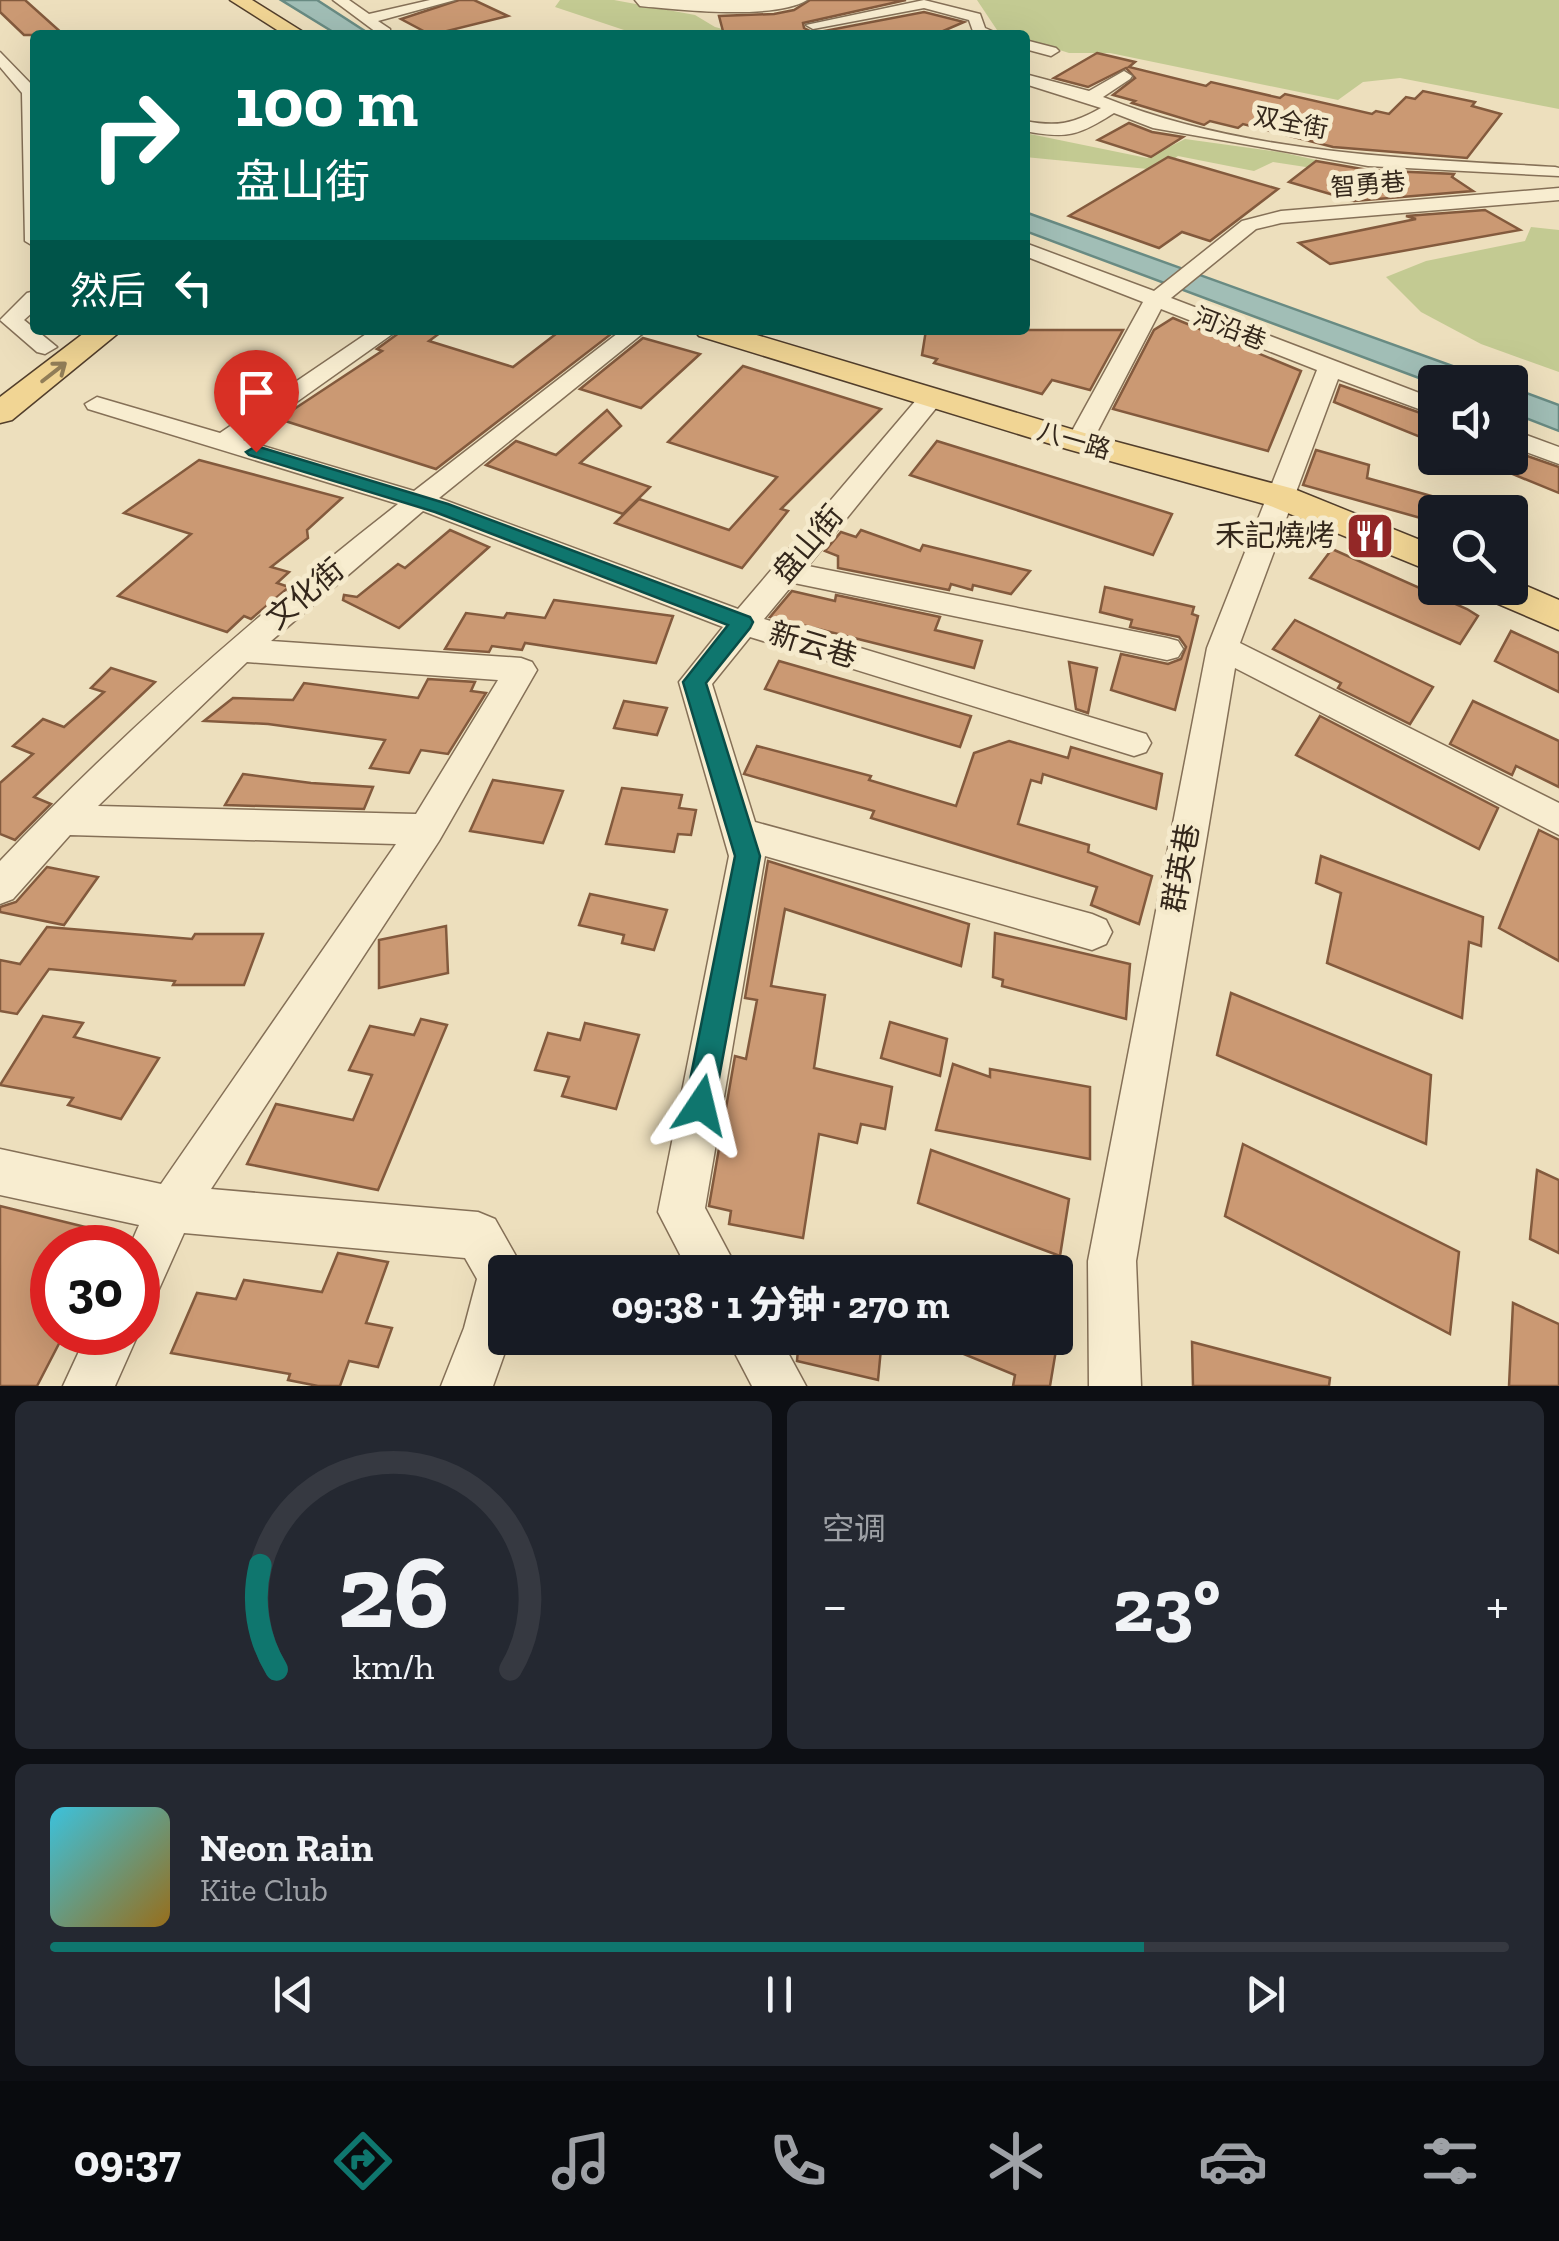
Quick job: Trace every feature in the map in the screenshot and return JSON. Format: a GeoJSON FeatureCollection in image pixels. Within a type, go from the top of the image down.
{"type":"FeatureCollection","features":[{"type":"Feature","properties":{"kind":"main road"},"geometry":{"type":"LineString","coordinates":[[217,0],[257,30]]}},
{"type":"Feature","properties":{"kind":"main road"},"geometry":{"type":"LineString","coordinates":[[230,0],[273,30]]}},
{"type":"Feature","properties":{"kind":"main road"},"geometry":{"type":"LineString","coordinates":[[239,0],[290,30]]}},
{"type":"Feature","properties":{"kind":"main road"},"geometry":{"type":"LineString","coordinates":[[0,413],[101,335]]}},
{"type":"Feature","properties":{"kind":"main road","name":"八一路"},"geometry":{"type":"LineString","coordinates":[[727,335],[1079,442],[1281,497],[1418,553]]}},
{"type":"Feature","properties":{"kind":"main road"},"geometry":{"type":"LineString","coordinates":[[0,381],[57,338]]}},
{"type":"Feature","properties":{"kind":"main road"},"geometry":{"type":"LineString","coordinates":[[1528,602],[1559,616]]}},
{"type":"Feature","properties":{"kind":"street"},"geometry":{"type":"LineString","coordinates":[[340,0],[383,30]]}},
{"type":"Feature","properties":{"kind":"street"},"geometry":{"type":"LineString","coordinates":[[367,19],[448,0]]}},
{"type":"Feature","properties":{"kind":"street"},"geometry":{"type":"LineString","coordinates":[[640,2],[722,9],[766,7],[800,0]]}},
{"type":"Feature","properties":{"kind":"street"},"geometry":{"type":"LineString","coordinates":[[799,25],[924,4],[975,17],[972,28],[977,30]]}},
{"type":"Feature","properties":{"kind":"street"},"geometry":{"type":"LineString","coordinates":[[766,7],[799,25],[826,30]]}},
{"type":"Feature","properties":{"kind":"street"},"geometry":{"type":"LineString","coordinates":[[1030,45],[1051,51]]}},
{"type":"Feature","properties":{"kind":"street"},"geometry":{"type":"LineString","coordinates":[[0,57],[30,92]]}},
{"type":"Feature","properties":{"kind":"street"},"geometry":{"type":"LineString","coordinates":[[1091,98],[1124,76]]}},
{"type":"Feature","properties":{"kind":"street","name":"双全街"},"geometry":{"type":"LineString","coordinates":[[1030,81],[1091,98],[1153,122],[1368,161],[1557,170]]}},
{"type":"Feature","properties":{"kind":"street"},"geometry":{"type":"LineString","coordinates":[[1030,126],[1061,133],[1068,127],[1080,128],[1113,106]]}},
{"type":"Feature","properties":{"kind":"street"},"geometry":{"type":"LineString","coordinates":[[1553,194],[1557,170]]}},
{"type":"Feature","properties":{"kind":"street","name":"智勇巷"},"geometry":{"type":"LineString","coordinates":[[1079,442],[1146,312],[1250,225],[1281,217],[1553,194]]}},
{"type":"Feature","properties":{"kind":"street","name":"河沿巷"},"geometry":{"type":"LineString","coordinates":[[1030,251],[1163,295],[1418,401]]}},
{"type":"Feature","properties":{"kind":"street"},"geometry":{"type":"LineString","coordinates":[[30,303],[11,320],[30,327]]}},
{"type":"Feature","properties":{"kind":"street"},"geometry":{"type":"LineString","coordinates":[[223,442],[379,335]]}},
{"type":"Feature","properties":{"kind":"street","name":"文化街"},"geometry":{"type":"LineString","coordinates":[[0,887],[59,820],[292,604],[630,335]]}},
{"type":"Feature","properties":{"kind":"street","name":"群英巷"},"geometry":{"type":"LineString","coordinates":[[1115,1386],[1112,1261],[1223,648],[1330,367]]}},
{"type":"Feature","properties":{"kind":"street","name":"盘山街"},"geometry":{"type":"LineString","coordinates":[[705,1255],[681,1212],[748,856],[695,682],[932,397]]}},
{"type":"Feature","properties":{"kind":"street","name":"新云巷"},"geometry":{"type":"LineString","coordinates":[[97,404],[420,501],[743,622],[1134,742]]}},
{"type":"Feature","properties":{"kind":"street"},"geometry":{"type":"LineString","coordinates":[[1528,444],[1559,456]]}},
{"type":"Feature","properties":{"kind":"street"},"geometry":{"type":"LineString","coordinates":[[784,571],[1166,649]]}},
{"type":"Feature","properties":{"kind":"street"},"geometry":{"type":"LineString","coordinates":[[1223,648],[1559,820]]}},
{"type":"Feature","properties":{"kind":"street"},"geometry":{"type":"LineString","coordinates":[[160,1233],[171,1209],[426,830],[522,670],[241,650]]}},
{"type":"Feature","properties":{"kind":"street"},"geometry":{"type":"LineString","coordinates":[[59,820],[426,830]]}},
{"type":"Feature","properties":{"kind":"street"},"geometry":{"type":"LineString","coordinates":[[740,833],[1092,932]]}},
{"type":"Feature","properties":{"kind":"street"},"geometry":{"type":"LineString","coordinates":[[0,1172],[171,1209],[478,1236],[502,1276],[489,1328],[467,1386]]}},
{"type":"Feature","properties":{"kind":"street"},"geometry":{"type":"LineString","coordinates":[[89,1386],[103,1355]]}},
{"type":"Feature","properties":{"kind":"street"},"geometry":{"type":"LineString","coordinates":[[762,1355],[780,1386]]}},
{"type":"Feature","properties":{"kind":"green space"},"geometry":{"type":"Polygon","coordinates":[[[560,0],[614,0],[695,15],[727,30],[624,30],[555,7],[560,0]]]}},
{"type":"Feature","properties":{"kind":"green space"},"geometry":{"type":"Polygon","coordinates":[[[977,0],[1559,0],[1559,109],[1400,78],[1363,82],[1338,100],[1110,53],[1069,53],[1030,41],[1030,30],[997,30],[977,0]]]}},
{"type":"Feature","properties":{"kind":"green space"},"geometry":{"type":"Polygon","coordinates":[[[1030,134],[1147,158],[1185,139],[1280,152],[1380,174],[1358,175],[1273,162],[1254,171],[1178,156],[1158,170],[1030,157],[1030,134]]]}},
{"type":"Feature","properties":{"kind":"green space"},"geometry":{"type":"Polygon","coordinates":[[[1531,227],[1559,230],[1559,372],[1481,344],[1421,312],[1386,277],[1426,261],[1525,241],[1531,227]]]}},
{"type":"Feature","properties":{"kind":"water"},"geometry":{"type":"Polygon","coordinates":[[[281,0],[317,0],[363,30],[330,30],[281,0]]]}},
{"type":"Feature","properties":{"kind":"water"},"geometry":{"type":"Polygon","coordinates":[[[1030,214],[1450,365],[1418,365],[1418,378],[1030,233],[1030,214]]]}},
{"type":"Feature","properties":{"kind":"water"},"geometry":{"type":"Polygon","coordinates":[[[1528,394],[1559,405],[1559,431],[1528,419],[1528,394]]]}},
{"type":"Feature","properties":{"kind":"building"},"geometry":{"type":"Polygon","coordinates":[[[0,0],[25,0],[58,30],[30,30],[30,35],[24,35],[0,12],[0,0]]]}},
{"type":"Feature","properties":{"kind":"building"},"geometry":{"type":"Polygon","coordinates":[[[459,0],[474,0],[508,16],[451,30],[422,30],[401,19],[459,0]]]}},
{"type":"Feature","properties":{"kind":"building"},"geometry":{"type":"Polygon","coordinates":[[[810,0],[906,0],[803,23],[808,30],[723,30],[719,16],[794,10],[810,0]]]}},
{"type":"Feature","properties":{"kind":"building"},"geometry":{"type":"Polygon","coordinates":[[[924,12],[964,22],[946,30],[830,30],[924,12]]]}},
{"type":"Feature","properties":{"kind":"building"},"geometry":{"type":"Polygon","coordinates":[[[1097,53],[1135,62],[1129,67],[1206,86],[1211,82],[1280,98],[1285,94],[1372,114],[1389,114],[1406,97],[1415,99],[1423,91],[1475,102],[1472,106],[1501,114],[1467,158],[1333,147],[1243,124],[1238,128],[1210,121],[1204,125],[1132,103],[1135,101],[1113,95],[1135,78],[1126,68],[1088,87],[1054,78],[1097,53]]]}},
{"type":"Feature","properties":{"kind":"building"},"geometry":{"type":"Polygon","coordinates":[[[1129,123],[1183,137],[1151,157],[1098,140],[1129,123]]]}},
{"type":"Feature","properties":{"kind":"building"},"geometry":{"type":"Polygon","coordinates":[[[1168,157],[1278,189],[1210,241],[1182,232],[1159,248],[1069,216],[1168,157]]]}},
{"type":"Feature","properties":{"kind":"building"},"geometry":{"type":"Polygon","coordinates":[[[1316,161],[1368,170],[1454,174],[1452,177],[1473,191],[1354,201],[1289,182],[1316,161]]]}},
{"type":"Feature","properties":{"kind":"building"},"geometry":{"type":"Polygon","coordinates":[[[1485,210],[1520,230],[1330,264],[1299,243],[1416,219],[1406,216],[1485,210]]]}},
{"type":"Feature","properties":{"kind":"building"},"geometry":{"type":"Polygon","coordinates":[[[1173,318],[1301,371],[1268,451],[1113,409],[1154,330],[1173,318]]]}},
{"type":"Feature","properties":{"kind":"building"},"geometry":{"type":"Polygon","coordinates":[[[1123,330],[1090,390],[1052,380],[1042,394],[934,363],[937,359],[922,355],[925,335],[1123,330]]]}},
{"type":"Feature","properties":{"kind":"building"},"geometry":{"type":"Polygon","coordinates":[[[396,335],[437,335],[429,341],[513,367],[555,335],[610,335],[436,469],[279,419],[382,351],[377,349],[396,335]]]}},
{"type":"Feature","properties":{"kind":"building"},"geometry":{"type":"Polygon","coordinates":[[[643,338],[700,354],[641,408],[580,389],[643,338]]]}},
{"type":"Feature","properties":{"kind":"building"},"geometry":{"type":"Polygon","coordinates":[[[743,366],[881,409],[781,509],[788,511],[742,568],[615,523],[639,499],[729,530],[777,477],[668,442],[743,366]]]}},
{"type":"Feature","properties":{"kind":"building"},"geometry":{"type":"Polygon","coordinates":[[[1340,385],[1418,412],[1418,436],[1334,402],[1340,385]]]}},
{"type":"Feature","properties":{"kind":"building"},"geometry":{"type":"Polygon","coordinates":[[[607,410],[621,426],[580,463],[650,487],[623,514],[486,465],[516,441],[556,455],[607,410]]]}},
{"type":"Feature","properties":{"kind":"building"},"geometry":{"type":"Polygon","coordinates":[[[937,441],[1172,514],[1153,555],[910,475],[937,441]]]}},
{"type":"Feature","properties":{"kind":"building"},"geometry":{"type":"Polygon","coordinates":[[[1316,450],[1369,465],[1367,478],[1428,495],[1418,495],[1418,517],[1303,485],[1316,450]]]}},
{"type":"Feature","properties":{"kind":"building"},"geometry":{"type":"Polygon","coordinates":[[[1528,456],[1559,467],[1559,493],[1515,475],[1528,475],[1528,456]]]}},
{"type":"Feature","properties":{"kind":"building"},"geometry":{"type":"Polygon","coordinates":[[[199,460],[342,498],[307,530],[308,538],[271,567],[289,572],[277,583],[289,587],[251,619],[244,616],[227,632],[118,596],[191,534],[124,513],[199,460]]]}},
{"type":"Feature","properties":{"kind":"building"},"geometry":{"type":"Polygon","coordinates":[[[450,530],[489,547],[399,628],[343,600],[344,595],[357,597],[398,564],[405,568],[450,530]]]}},
{"type":"Feature","properties":{"kind":"building"},"geometry":{"type":"Polygon","coordinates":[[[861,530],[920,551],[923,545],[1030,571],[1011,594],[973,585],[972,590],[951,584],[949,590],[838,568],[838,556],[825,551],[841,532],[856,537],[861,530]]]}},
{"type":"Feature","properties":{"kind":"building"},"geometry":{"type":"Polygon","coordinates":[[[1332,549],[1418,587],[1418,605],[1458,605],[1478,616],[1460,644],[1310,578],[1332,549]]]}},
{"type":"Feature","properties":{"kind":"building"},"geometry":{"type":"Polygon","coordinates":[[[1105,587],[1194,607],[1192,614],[1198,616],[1175,710],[1111,690],[1121,654],[1168,664],[1181,659],[1186,647],[1179,637],[1130,627],[1132,620],[1100,612],[1105,587]]]}},
{"type":"Feature","properties":{"kind":"building"},"geometry":{"type":"Polygon","coordinates":[[[792,591],[835,601],[836,595],[940,617],[935,630],[982,641],[974,668],[770,617],[792,591]]]}},
{"type":"Feature","properties":{"kind":"building"},"geometry":{"type":"Polygon","coordinates":[[[554,600],[673,616],[656,663],[525,643],[522,650],[492,646],[489,652],[445,649],[466,613],[545,618],[554,600]]]}},
{"type":"Feature","properties":{"kind":"building"},"geometry":{"type":"Polygon","coordinates":[[[1295,620],[1433,687],[1410,724],[1273,649],[1295,620]]]}},
{"type":"Feature","properties":{"kind":"building"},"geometry":{"type":"Polygon","coordinates":[[[1511,631],[1559,653],[1559,692],[1495,661],[1511,631]]]}},
{"type":"Feature","properties":{"kind":"building"},"geometry":{"type":"Polygon","coordinates":[[[779,661],[971,716],[960,747],[765,689],[779,661]]]}},
{"type":"Feature","properties":{"kind":"building"},"geometry":{"type":"Polygon","coordinates":[[[1069,662],[1097,668],[1088,713],[1076,709],[1069,662]]]}},
{"type":"Feature","properties":{"kind":"building"},"geometry":{"type":"Polygon","coordinates":[[[111,668],[155,682],[34,797],[51,804],[15,840],[0,834],[0,783],[33,754],[13,746],[43,719],[64,727],[104,692],[91,688],[111,668]]]}},
{"type":"Feature","properties":{"kind":"building"},"geometry":{"type":"Polygon","coordinates":[[[428,679],[475,682],[471,691],[486,693],[448,754],[421,750],[409,773],[370,768],[385,740],[268,724],[204,721],[233,698],[293,700],[304,683],[418,698],[428,679]]]}},
{"type":"Feature","properties":{"kind":"building"},"geometry":{"type":"Polygon","coordinates":[[[624,701],[667,708],[657,735],[614,728],[624,701]]]}},
{"type":"Feature","properties":{"kind":"building"},"geometry":{"type":"Polygon","coordinates":[[[1473,701],[1559,741],[1559,787],[1516,766],[1512,775],[1450,744],[1473,701]]]}},
{"type":"Feature","properties":{"kind":"building"},"geometry":{"type":"Polygon","coordinates":[[[1320,716],[1498,808],[1479,849],[1296,755],[1320,716]]]}},
{"type":"Feature","properties":{"kind":"building"},"geometry":{"type":"Polygon","coordinates":[[[1009,741],[1068,758],[1071,747],[1162,774],[1156,809],[1043,774],[1041,783],[1031,780],[1018,824],[1089,845],[1088,852],[1152,876],[1139,924],[1091,905],[1097,887],[871,818],[874,811],[744,774],[757,746],[871,776],[869,780],[956,806],[974,753],[1009,741]]]}},
{"type":"Feature","properties":{"kind":"building"},"geometry":{"type":"Polygon","coordinates":[[[243,774],[373,787],[364,809],[225,805],[243,774]]]}},
{"type":"Feature","properties":{"kind":"building"},"geometry":{"type":"Polygon","coordinates":[[[493,780],[563,791],[543,843],[470,831],[493,780]]]}},
{"type":"Feature","properties":{"kind":"building"},"geometry":{"type":"Polygon","coordinates":[[[622,788],[682,795],[679,808],[696,810],[691,835],[678,834],[674,852],[606,844],[622,788]]]}},
{"type":"Feature","properties":{"kind":"building"},"geometry":{"type":"Polygon","coordinates":[[[1539,830],[1559,840],[1559,961],[1499,928],[1539,830]]]}},
{"type":"Feature","properties":{"kind":"building"},"geometry":{"type":"Polygon","coordinates":[[[1321,856],[1483,917],[1481,946],[1469,942],[1462,1018],[1327,963],[1341,893],[1316,883],[1321,856]]]}},
{"type":"Feature","properties":{"kind":"building"},"geometry":{"type":"Polygon","coordinates":[[[768,861],[969,924],[961,966],[785,909],[771,986],[825,995],[814,1068],[892,1087],[885,1129],[861,1124],[857,1143],[819,1134],[803,1238],[729,1224],[731,1211],[709,1206],[735,1056],[746,1059],[757,1000],[745,998],[768,861]]]}},
{"type":"Feature","properties":{"kind":"building"},"geometry":{"type":"Polygon","coordinates":[[[47,867],[98,877],[64,925],[0,912],[0,907],[16,902],[47,867]]]}},
{"type":"Feature","properties":{"kind":"building"},"geometry":{"type":"Polygon","coordinates":[[[590,894],[667,910],[654,950],[622,943],[624,935],[579,925],[590,894]]]}},
{"type":"Feature","properties":{"kind":"building"},"geometry":{"type":"Polygon","coordinates":[[[446,926],[448,973],[379,988],[379,940],[446,926]]]}},
{"type":"Feature","properties":{"kind":"building"},"geometry":{"type":"Polygon","coordinates":[[[47,927],[192,939],[195,934],[263,934],[244,985],[173,985],[175,981],[49,969],[17,1014],[0,1011],[0,960],[20,964],[47,927]]]}},
{"type":"Feature","properties":{"kind":"building"},"geometry":{"type":"Polygon","coordinates":[[[995,933],[1130,964],[1126,1019],[1002,986],[1003,980],[993,977],[995,933]]]}},
{"type":"Feature","properties":{"kind":"building"},"geometry":{"type":"Polygon","coordinates":[[[1231,993],[1431,1075],[1426,1144],[1217,1055],[1231,993]]]}},
{"type":"Feature","properties":{"kind":"building"},"geometry":{"type":"Polygon","coordinates":[[[43,1016],[83,1023],[74,1037],[159,1058],[121,1119],[68,1105],[73,1098],[0,1085],[43,1016]]]}},
{"type":"Feature","properties":{"kind":"building"},"geometry":{"type":"Polygon","coordinates":[[[421,1019],[447,1025],[378,1190],[247,1164],[276,1104],[353,1120],[372,1075],[349,1070],[370,1026],[414,1035],[421,1019]]]}},
{"type":"Feature","properties":{"kind":"building"},"geometry":{"type":"Polygon","coordinates":[[[890,1022],[947,1039],[940,1076],[881,1058],[890,1022]]]}},
{"type":"Feature","properties":{"kind":"building"},"geometry":{"type":"Polygon","coordinates":[[[585,1023],[639,1035],[616,1109],[562,1096],[569,1077],[535,1070],[548,1033],[580,1040],[585,1023]]]}},
{"type":"Feature","properties":{"kind":"building"},"geometry":{"type":"Polygon","coordinates":[[[953,1064],[990,1077],[990,1069],[1090,1087],[1090,1159],[936,1130],[953,1064]]]}},
{"type":"Feature","properties":{"kind":"building"},"geometry":{"type":"Polygon","coordinates":[[[1243,1144],[1459,1252],[1450,1334],[1225,1216],[1243,1144]]]}},
{"type":"Feature","properties":{"kind":"building"},"geometry":{"type":"Polygon","coordinates":[[[931,1150],[1069,1199],[1060,1255],[1057,1255],[918,1203],[931,1150]]]}},
{"type":"Feature","properties":{"kind":"building"},"geometry":{"type":"Polygon","coordinates":[[[1537,1170],[1559,1180],[1559,1253],[1530,1239],[1537,1170]]]}},
{"type":"Feature","properties":{"kind":"building"},"geometry":{"type":"Polygon","coordinates":[[[0,1206],[77,1225],[30,1225],[30,1355],[53,1355],[37,1386],[0,1386],[0,1206]]]}},
{"type":"Feature","properties":{"kind":"building"},"geometry":{"type":"Polygon","coordinates":[[[338,1253],[388,1262],[366,1323],[392,1328],[378,1367],[349,1361],[340,1386],[318,1386],[288,1380],[290,1374],[171,1353],[197,1293],[236,1299],[244,1280],[322,1292],[338,1253]]]}},
{"type":"Feature","properties":{"kind":"building"},"geometry":{"type":"Polygon","coordinates":[[[1513,1303],[1559,1324],[1559,1386],[1509,1386],[1513,1303]]]}},
{"type":"Feature","properties":{"kind":"building"},"geometry":{"type":"Polygon","coordinates":[[[1192,1342],[1330,1378],[1329,1386],[1193,1386],[1192,1342]]]}},
{"type":"Feature","properties":{"kind":"building"},"geometry":{"type":"Polygon","coordinates":[[[798,1355],[880,1355],[878,1380],[797,1361],[798,1355]]]}},
{"type":"Feature","properties":{"kind":"building"},"geometry":{"type":"Polygon","coordinates":[[[966,1355],[1055,1355],[1050,1386],[1013,1386],[1015,1375],[966,1355]]]}},
{"type":"Feature","properties":{"kind":"place","name":"禾記燒烤"},"geometry":{"type":"Point","coordinates":[1370,536]}},
{"type":"Feature","properties":{"kind":"route"},"geometry":{"type":"LineString","coordinates":[[256,452],[442,508],[743,622],[695,682],[748,856],[701,1105]]}}]}
